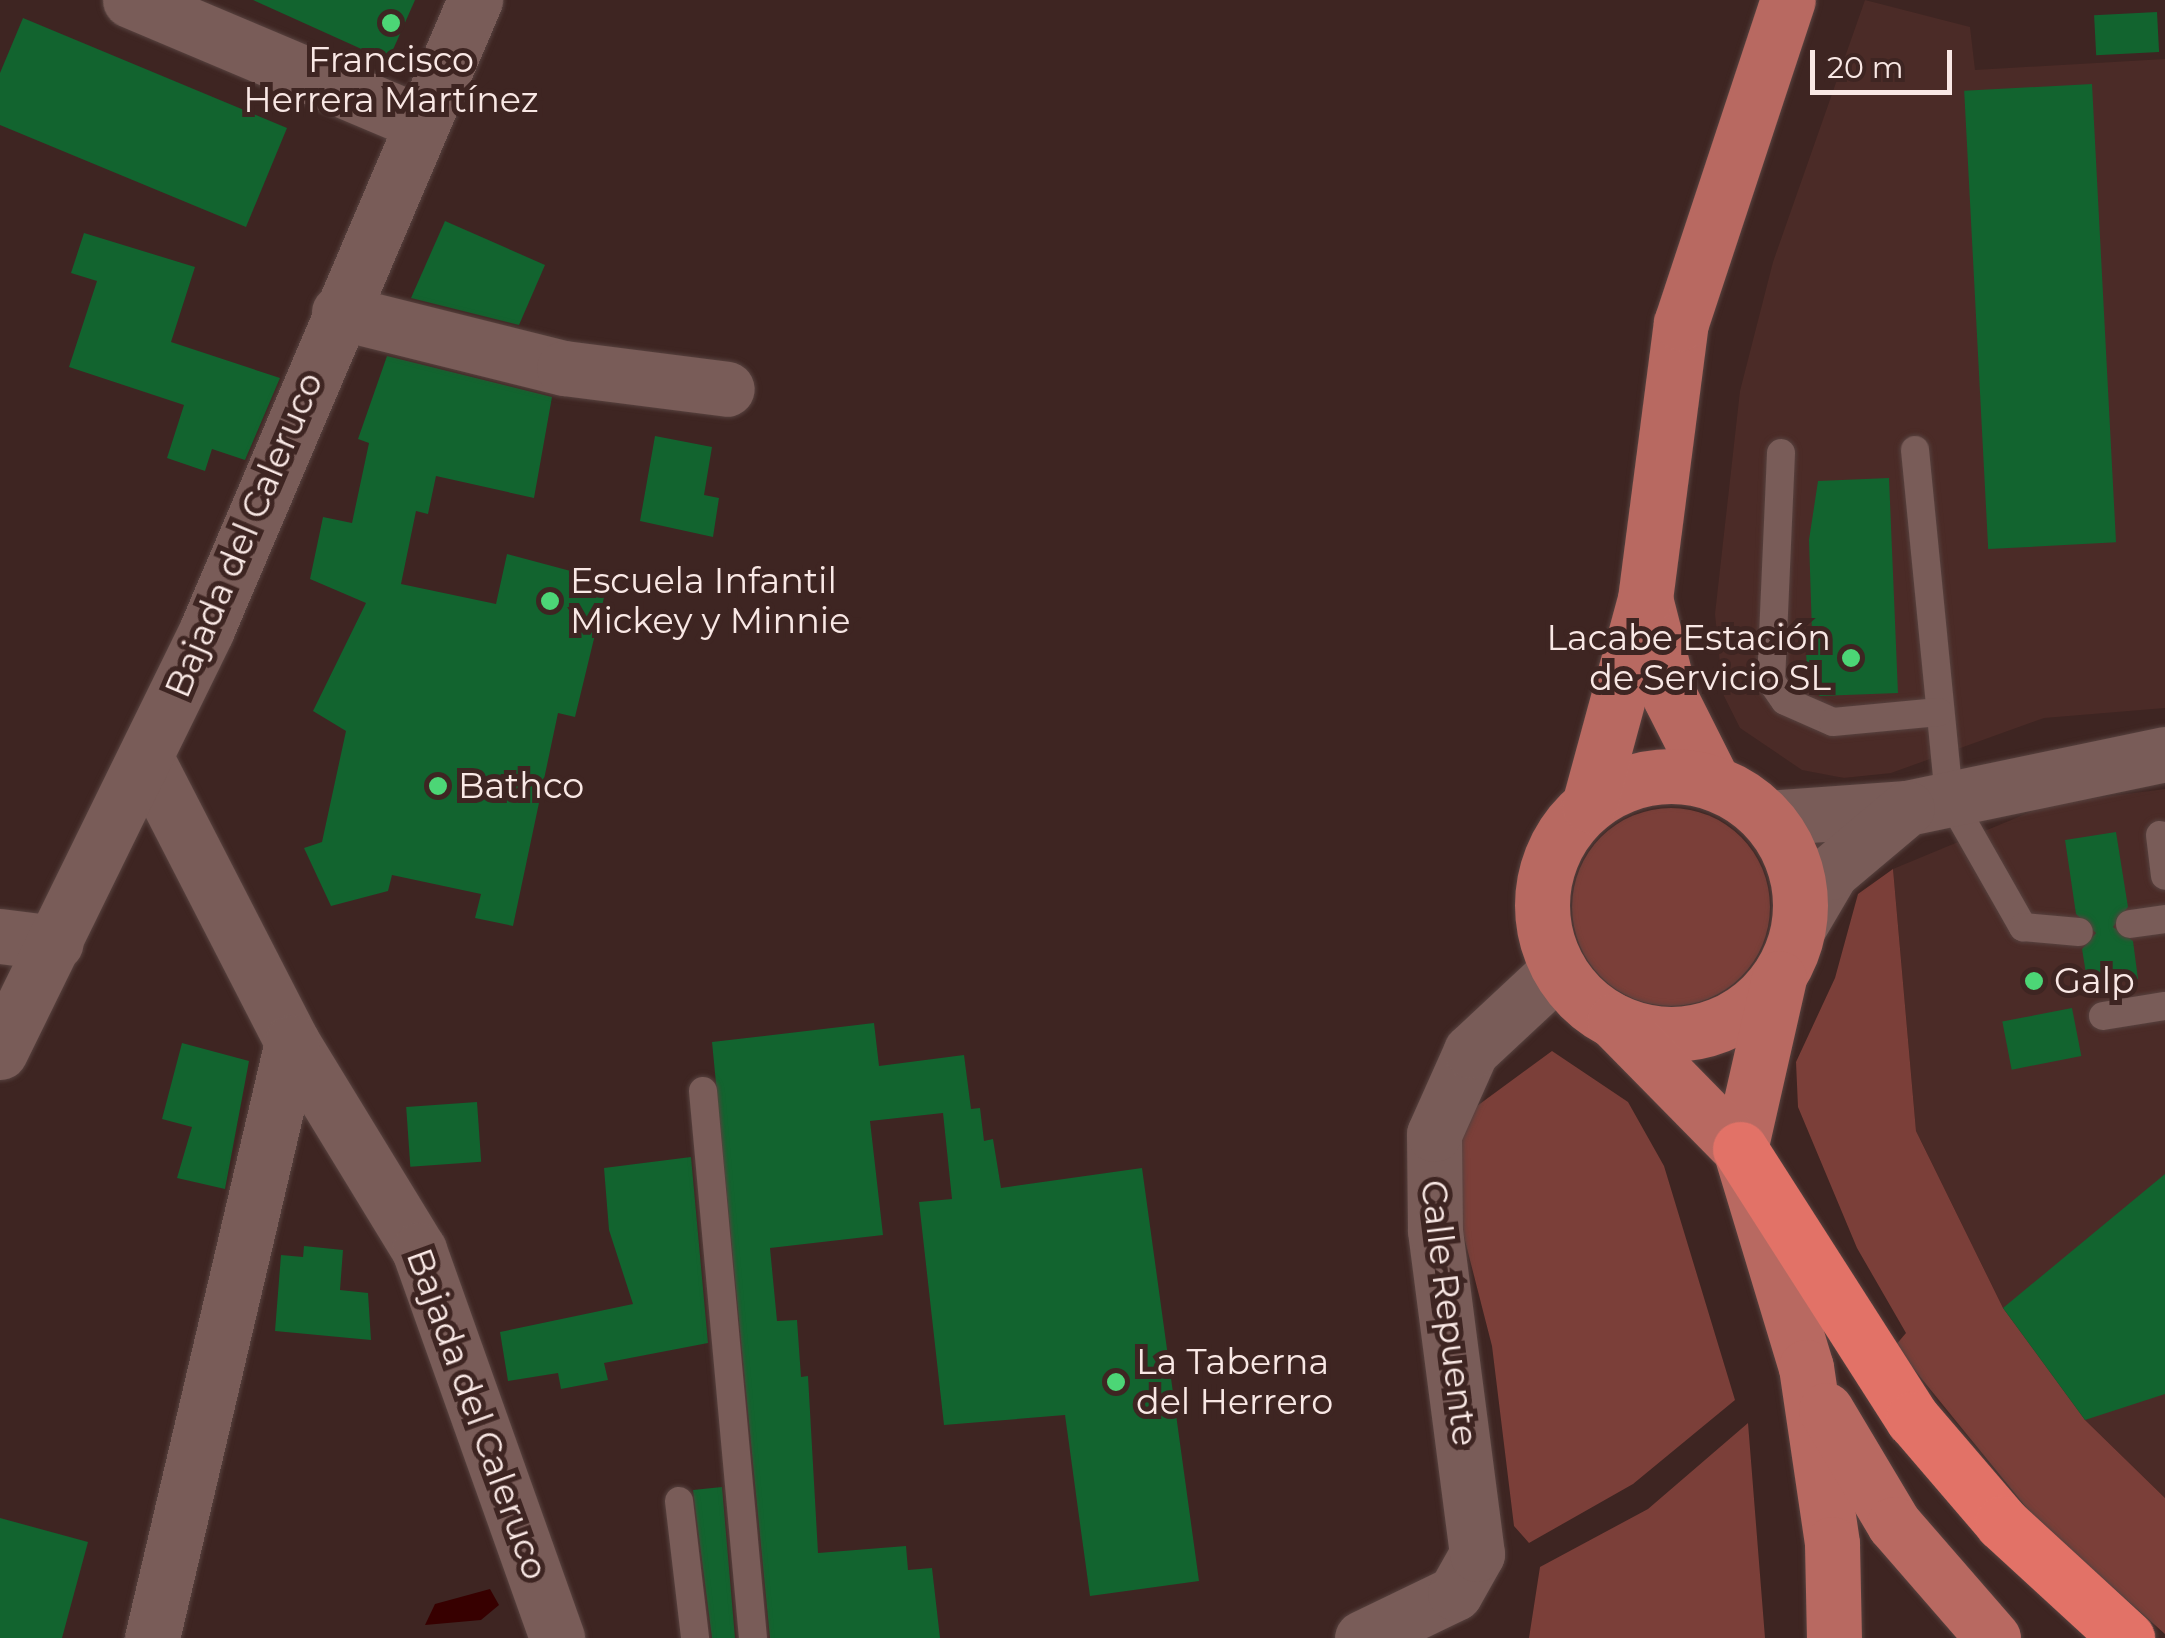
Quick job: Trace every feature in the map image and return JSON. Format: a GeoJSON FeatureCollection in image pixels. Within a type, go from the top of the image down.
{"type":"FeatureCollection","features":[{"type":"Feature","properties":{"kind":"highway"},"geometry":{"type":"LineString","coordinates":[[1740,1149],[1913,1419],[2002,1523],[2127,1638]]}},
{"type":"Feature","properties":{"kind":"main road"},"geometry":{"type":"LineString","coordinates":[[1788,0],[1680,323],[1645,599],[1589,805],[1548,864],[1545,936],[1559,969],[1740,1149],[1806,1367],[1832,1544],[1834,1638]]}},
{"type":"Feature","properties":{"kind":"main road"},"geometry":{"type":"LineString","coordinates":[[1645,599],[1670,697],[1713,782]]}},
{"type":"Feature","properties":{"kind":"main road"},"geometry":{"type":"LineString","coordinates":[[1589,805],[1648,777],[1713,782],[1768,818],[1796,868],[1800,926],[1779,978],[1740,1149]]}},
{"type":"Feature","properties":{"kind":"main road"},"geometry":{"type":"LineString","coordinates":[[1614,1021],[1692,1034],[1756,1004],[1779,978]]}},
{"type":"Feature","properties":{"kind":"main road"},"geometry":{"type":"LineString","coordinates":[[1806,1367],[1894,1524],[1993,1638]]}},
{"type":"Feature","properties":{"kind":"street"},"geometry":{"type":"LineString","coordinates":[[130,0],[420,122]]}},
{"type":"Feature","properties":{"kind":"street","name":"Bajada del Caleruco"},"geometry":{"type":"LineString","coordinates":[[0,1052],[146,758],[474,0]]}},
{"type":"Feature","properties":{"kind":"street"},"geometry":{"type":"LineString","coordinates":[[338,312],[564,368],[726,389]]}},
{"type":"Feature","properties":{"kind":"street"},"geometry":{"type":"LineString","coordinates":[[1768,818],[1928,802],[2165,754]]}},
{"type":"Feature","properties":{"kind":"street","name":"Bajada del Caleruco"},"geometry":{"type":"LineString","coordinates":[[146,758],[292,1042],[418,1250],[558,1638]]}},
{"type":"Feature","properties":{"kind":"street"},"geometry":{"type":"LineString","coordinates":[[1800,926],[1831,872],[1928,802]]}},
{"type":"Feature","properties":{"kind":"street"},"geometry":{"type":"LineString","coordinates":[[0,936],[56,943]]}},
{"type":"Feature","properties":{"kind":"street","name":"Calle Repuente"},"geometry":{"type":"LineString","coordinates":[[1362,1638],[1455,1593],[1477,1554],[1435,1230],[1434,1134],[1471,1052],[1559,969]]}},
{"type":"Feature","properties":{"kind":"street"},"geometry":{"type":"LineString","coordinates":[[152,1638],[292,1042]]}},
{"type":"Feature","properties":{"kind":"lane"},"geometry":{"type":"LineString","coordinates":[[1914,450],[1938,712],[1928,802],[2023,927],[2079,932]]}},
{"type":"Feature","properties":{"kind":"lane"},"geometry":{"type":"LineString","coordinates":[[1782,453],[1770,681],[1785,701],[1833,722],[1938,712]]}},
{"type":"Feature","properties":{"kind":"lane"},"geometry":{"type":"LineString","coordinates":[[2160,835],[2165,876]]}},
{"type":"Feature","properties":{"kind":"lane"},"geometry":{"type":"LineString","coordinates":[[2130,924],[2165,919]]}},
{"type":"Feature","properties":{"kind":"lane"},"geometry":{"type":"LineString","coordinates":[[2102,1016],[2165,1006]]}},
{"type":"Feature","properties":{"kind":"lane"},"geometry":{"type":"LineString","coordinates":[[703,1091],[753,1638]]}},
{"type":"Feature","properties":{"kind":"lane"},"geometry":{"type":"LineString","coordinates":[[679,1501],[695,1638]]}},
{"type":"Feature","properties":{"kind":"shaded area"},"geometry":{"type":"Polygon","coordinates":[[[1865,0],[1970,27],[1975,70],[2165,59],[2165,708],[2044,718],[1891,773],[1844,778],[1802,770],[1740,728],[1723,694],[1715,614],[1740,391],[1773,262],[1865,0]]]}},
{"type":"Feature","properties":{"kind":"shaded area"},"geometry":{"type":"Polygon","coordinates":[[[2165,789],[2165,1498],[2085,1420],[2003,1308],[1916,1131],[1893,869],[2050,804],[2165,789]]]}},
{"type":"Feature","properties":{"kind":"shaded area"},"geometry":{"type":"Polygon","coordinates":[[[1671,808],[1709,816],[1741,837],[1762,869],[1770,907],[1762,945],[1741,977],[1709,998],[1671,1006],[1633,998],[1601,977],[1580,945],[1572,907],[1580,869],[1601,837],[1633,816],[1671,808]]]}},
{"type":"Feature","properties":{"kind":"shaded area"},"geometry":{"type":"Polygon","coordinates":[[[1893,869],[1916,1131],[2003,1308],[2085,1420],[2165,1498],[2165,1634],[2034,1517],[1895,1346],[1906,1333],[1857,1248],[1798,1107],[1796,1062],[1835,978],[1858,894],[1893,869]]]}},
{"type":"Feature","properties":{"kind":"shaded area"},"geometry":{"type":"Polygon","coordinates":[[[1552,1051],[1628,1102],[1664,1166],[1735,1400],[1633,1484],[1529,1543],[1514,1526],[1492,1346],[1460,1221],[1462,1117],[1552,1051]]]}},
{"type":"Feature","properties":{"kind":"shaded area"},"geometry":{"type":"Polygon","coordinates":[[[1748,1423],[1765,1638],[1529,1638],[1540,1567],[1648,1509],[1748,1423]]]}},
{"type":"Feature","properties":{"kind":"shaded area"},"geometry":{"type":"Polygon","coordinates":[[[490,1589],[499,1605],[481,1620],[425,1625],[435,1604],[490,1589]]]}},
{"type":"Feature","properties":{"kind":"building"},"geometry":{"type":"Polygon","coordinates":[[[253,0],[415,0],[388,61],[253,0]]]}},
{"type":"Feature","properties":{"kind":"building"},"geometry":{"type":"Polygon","coordinates":[[[2157,12],[2159,52],[2096,55],[2094,15],[2157,12]]]}},
{"type":"Feature","properties":{"kind":"building"},"geometry":{"type":"Polygon","coordinates":[[[23,18],[287,128],[246,227],[0,125],[0,73],[23,18]]]}},
{"type":"Feature","properties":{"kind":"building"},"geometry":{"type":"Polygon","coordinates":[[[2092,84],[2116,542],[1988,549],[1964,91],[2092,84]]]}},
{"type":"Feature","properties":{"kind":"building"},"geometry":{"type":"Polygon","coordinates":[[[445,221],[545,265],[519,325],[411,298],[445,221]]]}},
{"type":"Feature","properties":{"kind":"building"},"geometry":{"type":"Polygon","coordinates":[[[84,233],[195,267],[171,342],[280,378],[245,460],[212,449],[205,471],[167,458],[184,405],[69,367],[97,281],[71,273],[84,233]]]}},
{"type":"Feature","properties":{"kind":"building"},"geometry":{"type":"Polygon","coordinates":[[[387,356],[552,397],[534,498],[436,476],[428,514],[416,511],[401,584],[496,604],[507,554],[608,581],[575,717],[558,713],[513,926],[475,918],[481,894],[392,875],[388,891],[331,906],[304,848],[322,842],[346,731],[313,711],[366,603],[310,579],[323,517],[352,523],[369,443],[358,439],[387,356]]]}},
{"type":"Feature","properties":{"kind":"building"},"geometry":{"type":"Polygon","coordinates":[[[655,436],[712,447],[704,495],[719,498],[713,537],[640,521],[655,436]]]}},
{"type":"Feature","properties":{"kind":"building"},"geometry":{"type":"Polygon","coordinates":[[[1889,478],[1898,693],[1820,696],[1808,688],[1805,633],[1812,633],[1809,540],[1818,481],[1889,478]]]}},
{"type":"Feature","properties":{"kind":"building"},"geometry":{"type":"Polygon","coordinates":[[[2116,832],[2128,907],[2113,927],[2133,941],[2138,979],[2088,986],[2082,949],[2096,933],[2076,914],[2065,840],[2116,832]]]}},
{"type":"Feature","properties":{"kind":"building"},"geometry":{"type":"Polygon","coordinates":[[[2072,1008],[2081,1056],[2012,1070],[2002,1022],[2072,1008]]]}},
{"type":"Feature","properties":{"kind":"building"},"geometry":{"type":"Polygon","coordinates":[[[874,1023],[879,1066],[964,1055],[971,1109],[980,1108],[984,1141],[993,1139],[1001,1188],[1142,1168],[1199,1581],[1090,1596],[1065,1415],[944,1425],[919,1202],[952,1199],[943,1113],[870,1121],[883,1235],[770,1248],[777,1321],[797,1320],[801,1377],[808,1376],[818,1553],[906,1546],[908,1570],[932,1568],[940,1638],[770,1638],[712,1042],[874,1023]]]}},
{"type":"Feature","properties":{"kind":"building"},"geometry":{"type":"Polygon","coordinates":[[[182,1043],[249,1061],[225,1189],[177,1178],[192,1127],[162,1119],[182,1043]]]}},
{"type":"Feature","properties":{"kind":"building"},"geometry":{"type":"Polygon","coordinates":[[[477,1102],[481,1162],[410,1167],[406,1107],[477,1102]]]}},
{"type":"Feature","properties":{"kind":"building"},"geometry":{"type":"Polygon","coordinates":[[[691,1157],[708,1343],[604,1363],[608,1380],[561,1389],[558,1373],[508,1381],[500,1332],[633,1304],[609,1230],[604,1168],[691,1157]]]}},
{"type":"Feature","properties":{"kind":"building"},"geometry":{"type":"Polygon","coordinates":[[[2165,1174],[2165,1394],[2085,1420],[2003,1308],[2165,1174]]]}},
{"type":"Feature","properties":{"kind":"building"},"geometry":{"type":"Polygon","coordinates":[[[304,1246],[343,1250],[340,1290],[368,1293],[371,1340],[275,1331],[281,1255],[303,1257],[304,1246]]]}},
{"type":"Feature","properties":{"kind":"building"},"geometry":{"type":"Polygon","coordinates":[[[722,1487],[735,1638],[712,1638],[693,1490],[722,1487]]]}},
{"type":"Feature","properties":{"kind":"building"},"geometry":{"type":"Polygon","coordinates":[[[0,1518],[88,1542],[62,1638],[0,1638],[0,1518]]]}},
{"type":"Feature","properties":{"kind":"place","name":"Francisco Herrera Martínez"},"geometry":{"type":"Point","coordinates":[391,23]}},
{"type":"Feature","properties":{"kind":"place","name":"Escuela Infantil Mickey y Minnie"},"geometry":{"type":"Point","coordinates":[550,601]}},
{"type":"Feature","properties":{"kind":"place","name":"Lacabe Estación de Servicio SL"},"geometry":{"type":"Point","coordinates":[1851,658]}},
{"type":"Feature","properties":{"kind":"place","name":"Bathco"},"geometry":{"type":"Point","coordinates":[438,786]}},
{"type":"Feature","properties":{"kind":"place","name":"Galp"},"geometry":{"type":"Point","coordinates":[2034,981]}},
{"type":"Feature","properties":{"kind":"place","name":"La Taberna del Herrero"},"geometry":{"type":"Point","coordinates":[1116,1382]}}]}
